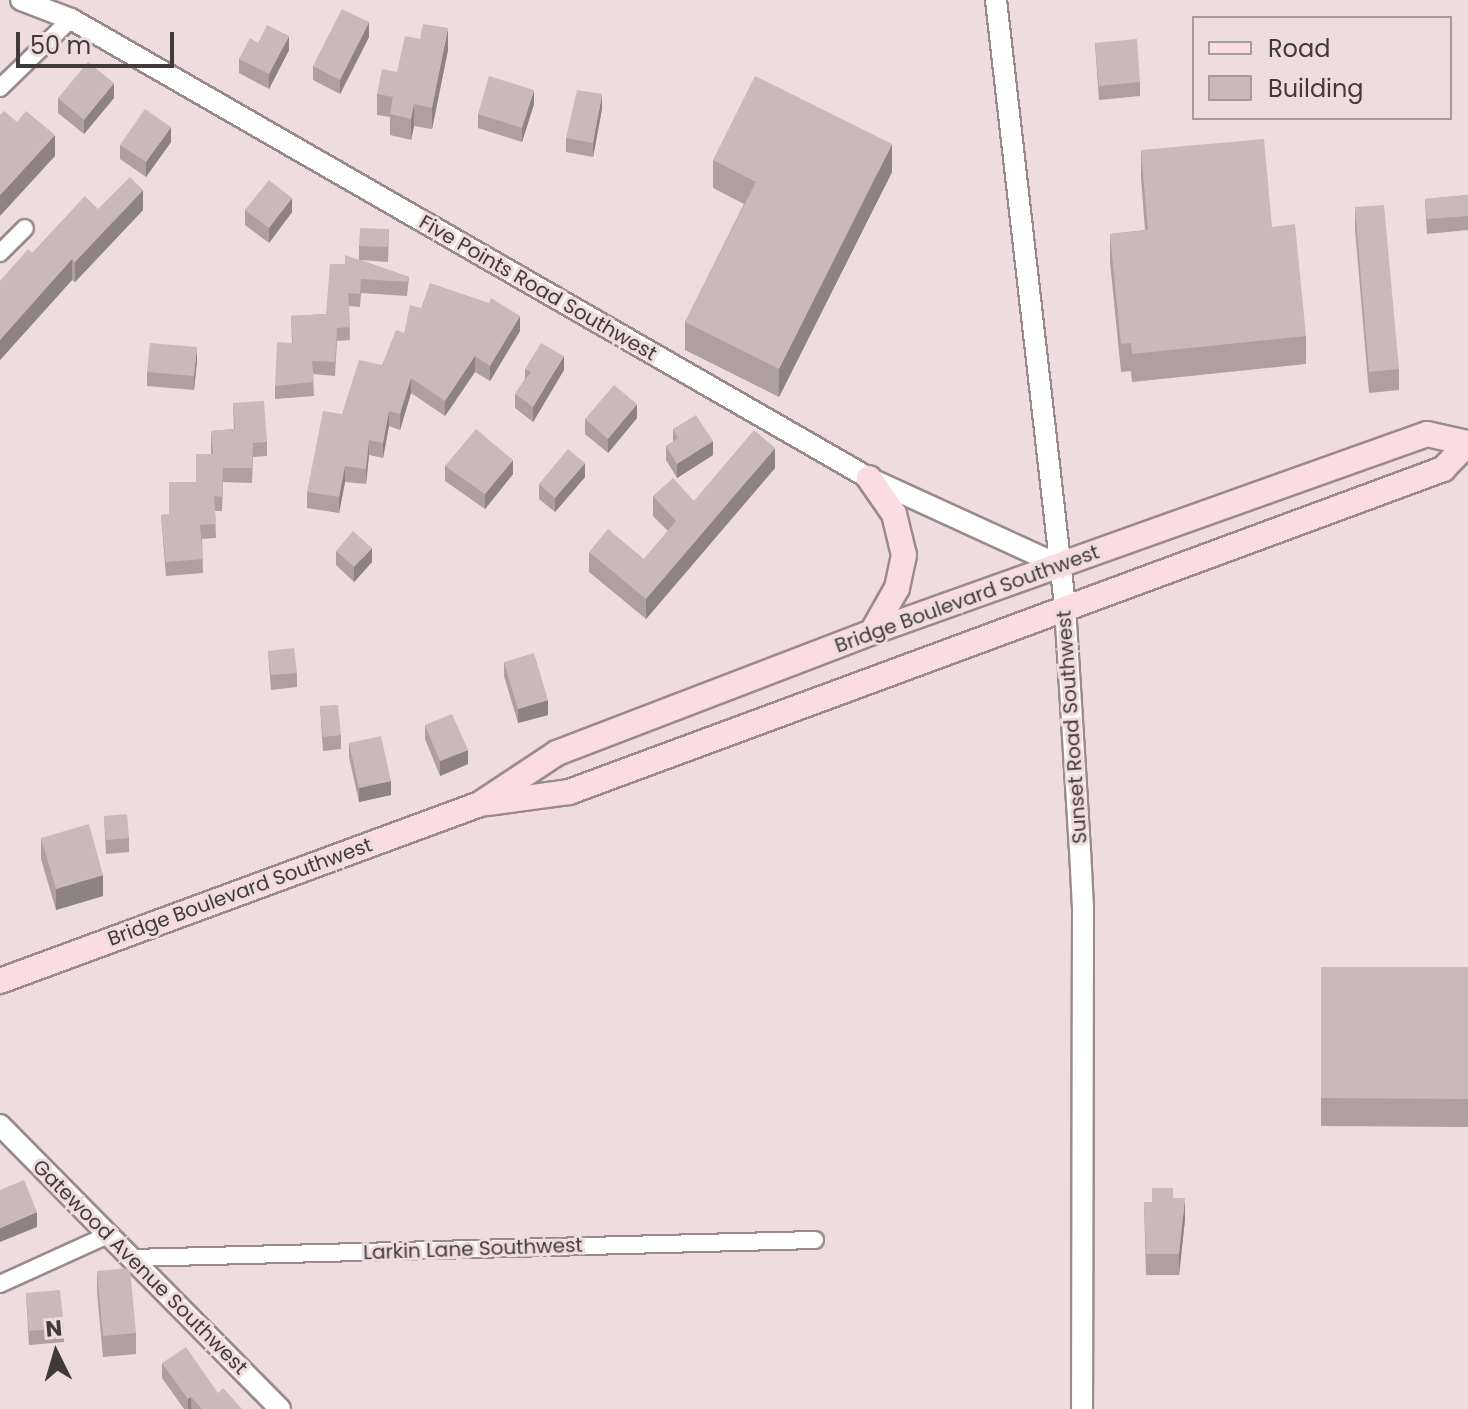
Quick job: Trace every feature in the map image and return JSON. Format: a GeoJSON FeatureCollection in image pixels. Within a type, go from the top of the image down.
{"type":"FeatureCollection","features":[{"type":"Feature","properties":{"kind":"main road","name":"Bridge Boulevard Southwest"},"geometry":{"type":"LineString","coordinates":[[480,804],[557,753],[872,632],[1427,434],[1468,443]]}},
{"type":"Feature","properties":{"kind":"main road","name":"Bridge Boulevard Southwest"},"geometry":{"type":"LineString","coordinates":[[0,981],[480,804],[569,792],[1065,606],[1443,469],[1468,443]]}},
{"type":"Feature","properties":{"kind":"main road"},"geometry":{"type":"LineString","coordinates":[[869,478],[894,514],[904,555],[897,588],[872,632]]}},
{"type":"Feature","properties":{"kind":"street","name":"Five Points Road Southwest"},"geometry":{"type":"LineString","coordinates":[[21,0],[71,19],[869,478],[1061,566]]}},
{"type":"Feature","properties":{"kind":"street","name":"Sunset Road Southwest"},"geometry":{"type":"LineString","coordinates":[[996,0],[1065,606],[1083,908],[1082,1409]]}},
{"type":"Feature","properties":{"kind":"street"},"geometry":{"type":"LineString","coordinates":[[0,88],[71,19]]}},
{"type":"Feature","properties":{"kind":"street"},"geometry":{"type":"LineString","coordinates":[[0,253],[25,228]]}},
{"type":"Feature","properties":{"kind":"street","name":"Gatewood Avenue Southwest"},"geometry":{"type":"LineString","coordinates":[[0,1125],[106,1236],[132,1258],[280,1409]]}},
{"type":"Feature","properties":{"kind":"street"},"geometry":{"type":"LineString","coordinates":[[0,1284],[106,1236]]}},
{"type":"Feature","properties":{"kind":"street","name":"Larkin Lane Southwest"},"geometry":{"type":"LineString","coordinates":[[132,1258],[815,1240]]}},
{"type":"Feature","properties":{"kind":"building"},"geometry":{"type":"Polygon","coordinates":[[[342,9],[369,22],[340,80],[313,66],[342,9]]]}},
{"type":"Feature","properties":{"kind":"building"},"geometry":{"type":"Polygon","coordinates":[[[423,24],[448,28],[432,108],[414,104],[411,119],[390,114],[393,97],[377,94],[382,69],[397,72],[405,36],[420,39],[423,24]]]}},
{"type":"Feature","properties":{"kind":"building"},"geometry":{"type":"Polygon","coordinates":[[[267,25],[289,36],[269,74],[239,59],[250,38],[258,43],[267,25]]]}},
{"type":"Feature","properties":{"kind":"building"},"geometry":{"type":"Polygon","coordinates":[[[1137,39],[1140,82],[1099,86],[1095,43],[1137,39]]]}},
{"type":"Feature","properties":{"kind":"building"},"geometry":{"type":"Polygon","coordinates":[[[88,62],[114,83],[84,120],[58,98],[88,62]]]}},
{"type":"Feature","properties":{"kind":"building"},"geometry":{"type":"Polygon","coordinates":[[[489,76],[534,90],[522,128],[478,114],[489,76]]]}},
{"type":"Feature","properties":{"kind":"building"},"geometry":{"type":"Polygon","coordinates":[[[755,76],[892,144],[779,369],[685,322],[756,182],[713,160],[755,76]]]}},
{"type":"Feature","properties":{"kind":"building"},"geometry":{"type":"Polygon","coordinates":[[[577,90],[602,94],[593,143],[566,138],[577,90]]]}},
{"type":"Feature","properties":{"kind":"building"},"geometry":{"type":"Polygon","coordinates":[[[145,109],[171,127],[146,162],[120,145],[145,109]]]}},
{"type":"Feature","properties":{"kind":"building"},"geometry":{"type":"Polygon","coordinates":[[[4,111],[17,122],[26,111],[55,135],[0,195],[0,115],[4,111]]]}},
{"type":"Feature","properties":{"kind":"building"},"geometry":{"type":"Polygon","coordinates":[[[1264,139],[1272,227],[1295,224],[1306,336],[1132,354],[1131,343],[1121,344],[1110,234],[1148,230],[1141,150],[1264,139]]]}},
{"type":"Feature","properties":{"kind":"building"},"geometry":{"type":"Polygon","coordinates":[[[130,177],[143,190],[75,262],[72,259],[0,340],[0,281],[28,249],[32,253],[85,196],[98,209],[130,177]]]}},
{"type":"Feature","properties":{"kind":"building"},"geometry":{"type":"Polygon","coordinates":[[[269,180],[292,198],[269,228],[245,210],[269,180]]]}},
{"type":"Feature","properties":{"kind":"building"},"geometry":{"type":"Polygon","coordinates":[[[1468,195],[1468,216],[1427,219],[1425,199],[1468,195]]]}},
{"type":"Feature","properties":{"kind":"building"},"geometry":{"type":"Polygon","coordinates":[[[1384,205],[1399,369],[1369,372],[1355,207],[1384,205]]]}},
{"type":"Feature","properties":{"kind":"building"},"geometry":{"type":"Polygon","coordinates":[[[360,228],[389,229],[388,247],[359,246],[360,228]]]}},
{"type":"Feature","properties":{"kind":"building"},"geometry":{"type":"Polygon","coordinates":[[[345,255],[409,277],[407,282],[361,279],[360,294],[348,293],[350,327],[337,328],[335,362],[312,361],[314,382],[275,386],[277,342],[293,343],[291,316],[326,314],[330,264],[345,264],[345,255]]]}},
{"type":"Feature","properties":{"kind":"building"},"geometry":{"type":"Polygon","coordinates":[[[430,283],[489,303],[491,298],[520,316],[490,366],[475,356],[445,401],[411,378],[400,414],[389,411],[383,443],[369,440],[366,469],[345,466],[339,497],[307,492],[323,411],[342,414],[359,360],[382,365],[396,330],[404,333],[410,305],[421,308],[430,283]]]}},
{"type":"Feature","properties":{"kind":"building"},"geometry":{"type":"Polygon","coordinates":[[[150,343],[197,347],[194,376],[147,372],[150,343]]]}},
{"type":"Feature","properties":{"kind":"building"},"geometry":{"type":"Polygon","coordinates":[[[541,343],[564,356],[533,407],[515,394],[531,372],[525,369],[541,343]]]}},
{"type":"Feature","properties":{"kind":"building"},"geometry":{"type":"Polygon","coordinates":[[[614,385],[637,404],[608,439],[585,419],[614,385]]]}},
{"type":"Feature","properties":{"kind":"building"},"geometry":{"type":"Polygon","coordinates":[[[264,401],[267,442],[253,443],[252,468],[223,468],[222,497],[214,496],[216,524],[200,525],[203,559],[166,562],[161,515],[169,514],[169,482],[196,482],[196,454],[213,454],[211,431],[235,429],[233,403],[264,401]]]}},
{"type":"Feature","properties":{"kind":"building"},"geometry":{"type":"Polygon","coordinates":[[[696,415],[713,441],[677,464],[666,446],[678,438],[673,429],[696,415]]]}},
{"type":"Feature","properties":{"kind":"building"},"geometry":{"type":"Polygon","coordinates":[[[476,429],[513,460],[485,494],[445,466],[476,429]]]}},
{"type":"Feature","properties":{"kind":"building"},"geometry":{"type":"Polygon","coordinates":[[[754,430],[775,448],[646,599],[589,552],[608,529],[644,559],[676,521],[653,496],[673,478],[694,501],[754,430]]]}},
{"type":"Feature","properties":{"kind":"building"},"geometry":{"type":"Polygon","coordinates":[[[568,449],[585,463],[555,498],[539,484],[568,449]]]}},
{"type":"Feature","properties":{"kind":"building"},"geometry":{"type":"Polygon","coordinates":[[[353,531],[372,548],[354,567],[336,551],[353,531]]]}},
{"type":"Feature","properties":{"kind":"building"},"geometry":{"type":"Polygon","coordinates":[[[294,648],[297,673],[271,675],[268,651],[294,648]]]}},
{"type":"Feature","properties":{"kind":"building"},"geometry":{"type":"Polygon","coordinates":[[[534,653],[548,700],[518,709],[504,662],[534,653]]]}},
{"type":"Feature","properties":{"kind":"building"},"geometry":{"type":"Polygon","coordinates":[[[338,705],[341,735],[323,737],[320,706],[338,705]]]}},
{"type":"Feature","properties":{"kind":"building"},"geometry":{"type":"Polygon","coordinates":[[[452,714],[468,750],[440,761],[425,725],[452,714]]]}},
{"type":"Feature","properties":{"kind":"building"},"geometry":{"type":"Polygon","coordinates":[[[381,736],[391,781],[359,788],[349,743],[381,736]]]}},
{"type":"Feature","properties":{"kind":"building"},"geometry":{"type":"Polygon","coordinates":[[[127,814],[129,838],[106,840],[104,816],[127,814]]]}},
{"type":"Feature","properties":{"kind":"building"},"geometry":{"type":"Polygon","coordinates":[[[89,824],[103,875],[56,889],[41,838],[89,824]]]}},
{"type":"Feature","properties":{"kind":"building"},"geometry":{"type":"Polygon","coordinates":[[[1321,967],[1468,967],[1468,1099],[1321,1098],[1321,967]]]}},
{"type":"Feature","properties":{"kind":"building"},"geometry":{"type":"Polygon","coordinates":[[[24,1180],[37,1212],[0,1228],[0,1190],[24,1180]]]}},
{"type":"Feature","properties":{"kind":"building"},"geometry":{"type":"Polygon","coordinates":[[[1152,1188],[1173,1188],[1173,1198],[1185,1198],[1179,1254],[1146,1254],[1144,1202],[1152,1202],[1152,1188]]]}},
{"type":"Feature","properties":{"kind":"building"},"geometry":{"type":"Polygon","coordinates":[[[130,1268],[136,1333],[103,1336],[97,1271],[130,1268]]]}},
{"type":"Feature","properties":{"kind":"building"},"geometry":{"type":"Polygon","coordinates":[[[60,1290],[64,1328],[29,1331],[26,1293],[60,1290]]]}},
{"type":"Feature","properties":{"kind":"building"},"geometry":{"type":"Polygon","coordinates":[[[186,1347],[218,1393],[223,1388],[242,1409],[202,1409],[191,1397],[188,1399],[162,1363],[186,1347]]]}}]}
